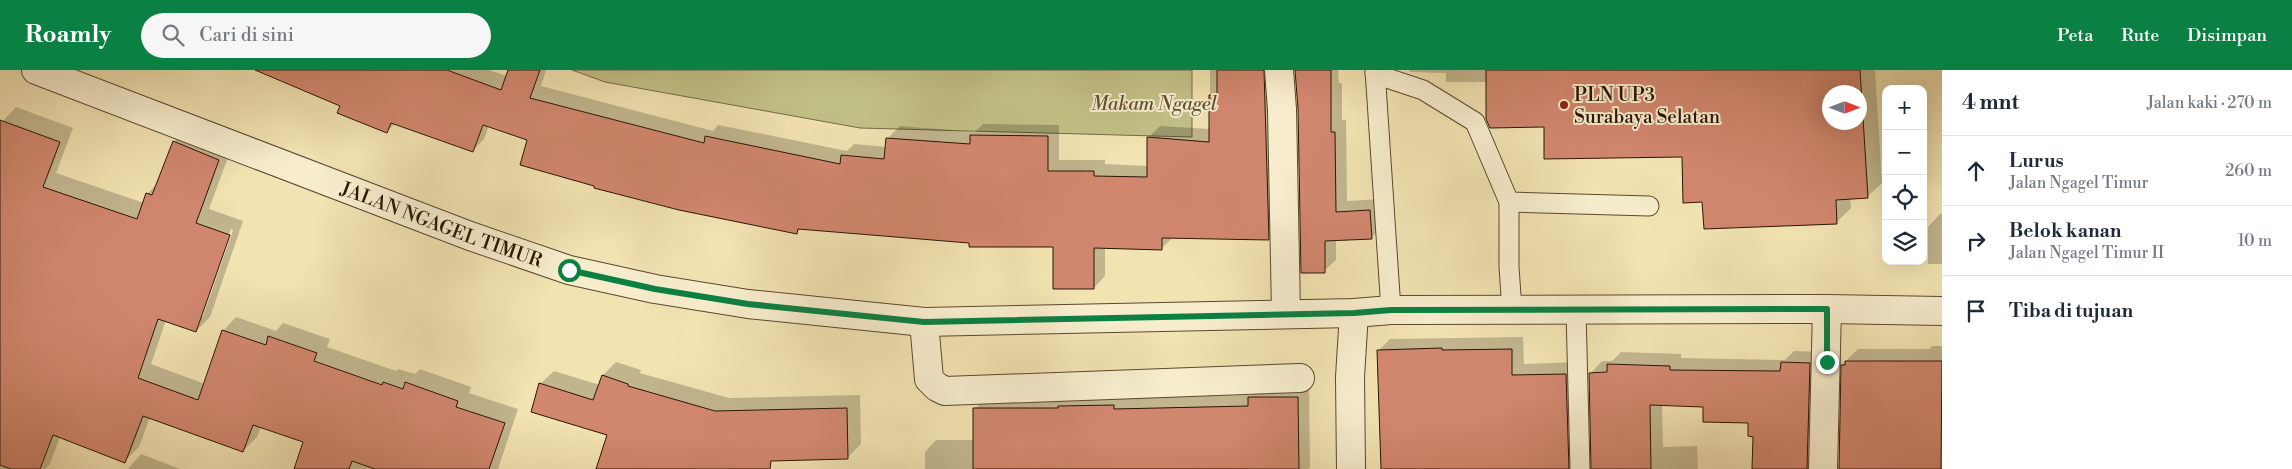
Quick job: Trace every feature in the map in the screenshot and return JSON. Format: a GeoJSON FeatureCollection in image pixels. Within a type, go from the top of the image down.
{"type":"FeatureCollection","features":[{"type":"Feature","properties":{"kind":"street","name":"JALAN NGAGEL TIMUR"},"geometry":{"type":"LineString","coordinates":[[36,70],[461,233],[569,270],[655,289],[748,304],[924,322],[1354,313],[1391,310],[1827,309],[1942,311]]}},
{"type":"Feature","properties":{"kind":"street"},"geometry":{"type":"LineString","coordinates":[[1279,70],[1282,109],[1286,313]]}},
{"type":"Feature","properties":{"kind":"street"},"geometry":{"type":"LineString","coordinates":[[1824,469],[1827,309]]}},
{"type":"Feature","properties":{"kind":"street"},"geometry":{"type":"LineString","coordinates":[[1351,469],[1350,377],[1354,313]]}},
{"type":"Feature","properties":{"kind":"street"},"geometry":{"type":"LineString","coordinates":[[924,322],[929,379],[945,392],[1300,378]]}},
{"type":"Feature","properties":{"kind":"lane"},"geometry":{"type":"LineString","coordinates":[[1391,310],[1375,72],[1423,90],[1475,122],[1509,202],[1508,267],[1512,310]]}},
{"type":"Feature","properties":{"kind":"lane"},"geometry":{"type":"LineString","coordinates":[[1509,202],[1649,206]]}},
{"type":"Feature","properties":{"kind":"lane"},"geometry":{"type":"LineString","coordinates":[[1576,310],[1580,469]]}},
{"type":"Feature","properties":{"kind":"green space","name":"Makam Ngagel"},"geometry":{"type":"Polygon","coordinates":[[[572,70],[1192,70],[1192,137],[860,128],[605,82],[572,70]]]}},
{"type":"Feature","properties":{"kind":"building"},"geometry":{"type":"Polygon","coordinates":[[[255,70],[447,70],[501,90],[508,70],[540,70],[530,98],[704,143],[705,136],[840,164],[841,155],[884,159],[886,138],[970,144],[970,135],[1048,136],[1048,171],[1094,171],[1094,176],[1147,177],[1147,137],[1209,142],[1209,95],[1217,95],[1217,70],[1264,70],[1269,240],[1162,238],[1162,250],[1094,248],[1094,289],[1053,289],[1053,247],[969,247],[969,243],[798,229],[797,234],[679,210],[594,188],[594,186],[520,165],[527,140],[483,125],[473,152],[391,123],[387,133],[337,113],[340,106],[255,70]]]}},
{"type":"Feature","properties":{"kind":"building"},"geometry":{"type":"Polygon","coordinates":[[[1295,70],[1331,70],[1331,132],[1335,132],[1336,212],[1370,210],[1372,239],[1325,241],[1325,273],[1301,273],[1298,109],[1295,70]]]}},
{"type":"Feature","properties":{"kind":"building"},"geometry":{"type":"Polygon","coordinates":[[[1486,70],[1860,70],[1861,85],[1822,85],[1822,130],[1864,130],[1868,198],[1836,200],[1837,224],[1704,229],[1702,202],[1683,203],[1682,157],[1544,159],[1544,127],[1490,128],[1486,119],[1486,70]]]}},
{"type":"Feature","properties":{"kind":"building"},"geometry":{"type":"Polygon","coordinates":[[[0,120],[60,142],[43,187],[137,219],[146,193],[152,195],[173,141],[219,160],[196,223],[230,235],[196,332],[158,319],[138,378],[198,400],[222,330],[266,345],[268,336],[317,353],[314,361],[382,385],[383,382],[403,389],[405,382],[458,401],[456,407],[505,423],[489,469],[375,469],[352,461],[349,469],[294,469],[303,442],[253,425],[243,452],[143,416],[125,463],[53,435],[40,469],[11,469],[0,465],[0,120]]]}},
{"type":"Feature","properties":{"kind":"building"},"geometry":{"type":"Polygon","coordinates":[[[1442,348],[1442,350],[1512,349],[1512,375],[1566,374],[1569,469],[1381,469],[1377,350],[1442,348]]]}},
{"type":"Feature","properties":{"kind":"building"},"geometry":{"type":"Polygon","coordinates":[[[1845,361],[1942,361],[1941,469],[1839,469],[1841,365],[1845,365],[1845,361]]]}},
{"type":"Feature","properties":{"kind":"building"},"geometry":{"type":"Polygon","coordinates":[[[1781,362],[1810,363],[1807,469],[1752,469],[1753,437],[1748,436],[1748,423],[1703,422],[1703,407],[1650,405],[1651,469],[1591,469],[1589,373],[1607,372],[1607,364],[1670,366],[1670,370],[1780,371],[1781,362]]]}},
{"type":"Feature","properties":{"kind":"building"},"geometry":{"type":"Polygon","coordinates":[[[602,375],[628,384],[628,386],[715,411],[847,408],[848,459],[771,461],[770,469],[596,469],[607,435],[531,412],[539,383],[593,400],[602,375]]]}},
{"type":"Feature","properties":{"kind":"building"},"geometry":{"type":"Polygon","coordinates":[[[1248,397],[1298,397],[1299,469],[973,469],[973,408],[1058,408],[1058,406],[1114,405],[1114,409],[1248,406],[1248,397]]]}},
{"type":"Feature","properties":{"kind":"place","name":"PLN UP3 Surabaya Selatan"},"geometry":{"type":"Point","coordinates":[1564,105]}},
{"type":"Feature","properties":{"kind":"route"},"geometry":{"type":"LineString","coordinates":[[569,270],[655,289],[748,304],[924,322],[1354,313],[1391,310],[1827,309],[1827,362]]}}]}
